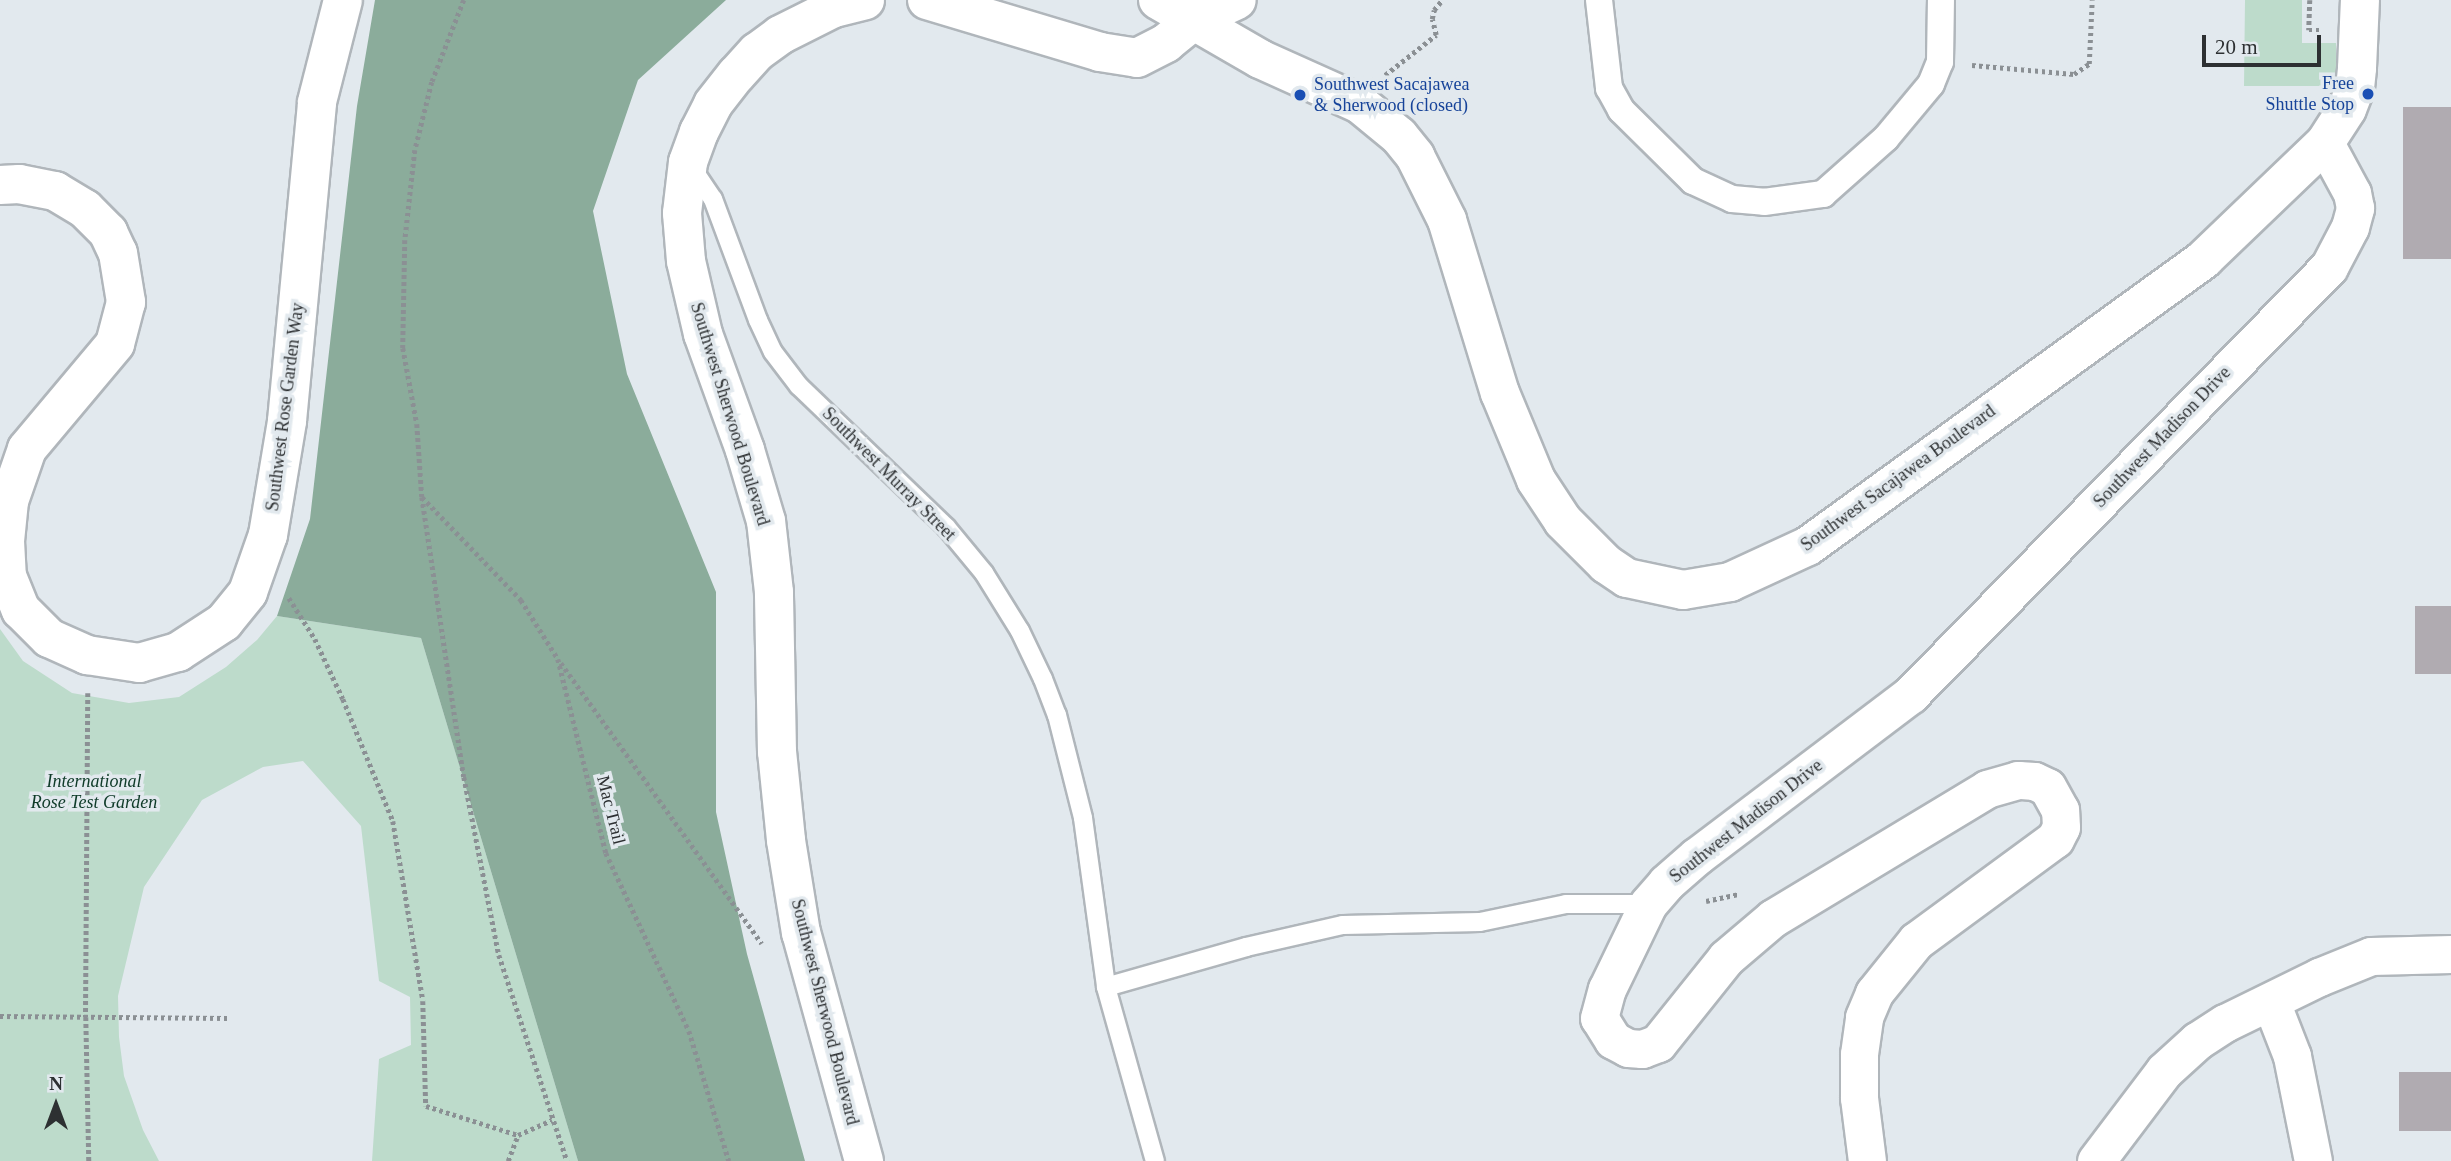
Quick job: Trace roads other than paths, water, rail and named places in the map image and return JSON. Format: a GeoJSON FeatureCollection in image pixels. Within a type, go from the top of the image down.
{"type":"FeatureCollection","features":[{"type":"Feature","properties":{"kind":"street","name":"Southwest Rose Garden Way"},"geometry":{"type":"LineString","coordinates":[[0,185],[19,184],[55,191],[85,209],[108,232],[118,253],[126,302],[115,344],[27,449],[9,501],[5,541],[7,576],[22,610],[49,638],[87,655],[139,663],[178,652],[224,622],[248,592],[268,535],[287,421],[317,102],[343,0]]}},
{"type":"Feature","properties":{"kind":"street","name":"Southwest Sherwood Boulevard"},"geometry":{"type":"LineString","coordinates":[[864,1161],[801,933],[786,840],[777,752],[774,592],[766,521],[703,334],[686,261],[682,213],[688,162],[713,104],[757,52],[808,20],[834,8],[865,0]]}},
{"type":"Feature","properties":{"kind":"street"},"geometry":{"type":"LineString","coordinates":[[927,0],[1100,52],[1137,58],[1166,43],[1194,20],[1237,0]]}},
{"type":"Feature","properties":{"kind":"street","name":"Southwest Sacajawea Boulevard"},"geometry":{"type":"LineString","coordinates":[[1158,0],[1260,59],[1360,104],[1399,136],[1415,156],[1447,220],[1500,393],[1536,480],[1563,520],[1606,564],[1628,578],[1683,590],[1730,582],[1808,546],[2204,259],[2325,143],[2347,109],[2355,88],[2360,0]]}},
{"type":"Feature","properties":{"kind":"street"},"geometry":{"type":"LineString","coordinates":[[1600,0],[1609,88],[1621,110],[1693,181],[1732,199],[1764,202],[1823,194],[1886,138],[1931,84],[1940,62],[1941,0]]}},
{"type":"Feature","properties":{"kind":"street","name":"Southwest Madison Drive"},"geometry":{"type":"LineString","coordinates":[[1867,1161],[1859,1098],[1859,1054],[1864,1017],[1874,993],[1916,941],[2055,839],[2061,827],[2060,810],[2047,787],[2034,781],[2018,780],[1987,789],[1773,918],[1726,958],[1658,1043],[1642,1049],[1628,1048],[1613,1041],[1603,1027],[1600,1006],[1648,904],[1666,883],[1697,856],[1910,695],[2329,267],[2350,227],[2355,208],[2352,193],[2325,143]]}},
{"type":"Feature","properties":{"kind":"street"},"geometry":{"type":"LineString","coordinates":[[2096,1161],[2164,1071],[2197,1041],[2225,1023],[2371,956],[2451,954]]}},
{"type":"Feature","properties":{"kind":"street"},"geometry":{"type":"LineString","coordinates":[[2271,1002],[2292,1056],[2313,1161]]}},
{"type":"Feature","properties":{"kind":"lane","name":"Southwest Murray Street"},"geometry":{"type":"LineString","coordinates":[[688,162],[713,199],[758,320],[774,352],[799,386],[946,527],[984,573],[1020,631],[1057,715],[1072,769],[1094,884],[1106,987],[1155,1161]]}},
{"type":"Feature","properties":{"kind":"lane"},"geometry":{"type":"LineString","coordinates":[[1106,987],[1247,947],[1343,925],[1480,922],[1566,904],[1648,904]]}},
{"type":"Feature","properties":{"kind":"place","name":"Free Shuttle Stop"},"geometry":{"type":"Point","coordinates":[2368,94]}},
{"type":"Feature","properties":{"kind":"place","name":"Southwest Sacajawea & Sherwood (closed)"},"geometry":{"type":"Point","coordinates":[1300,95]}},
{"type":"Feature","properties":{"kind":"park label","name":"International Rose Test Garden"},"geometry":{"type":"Point","coordinates":[94,792]}}]}
